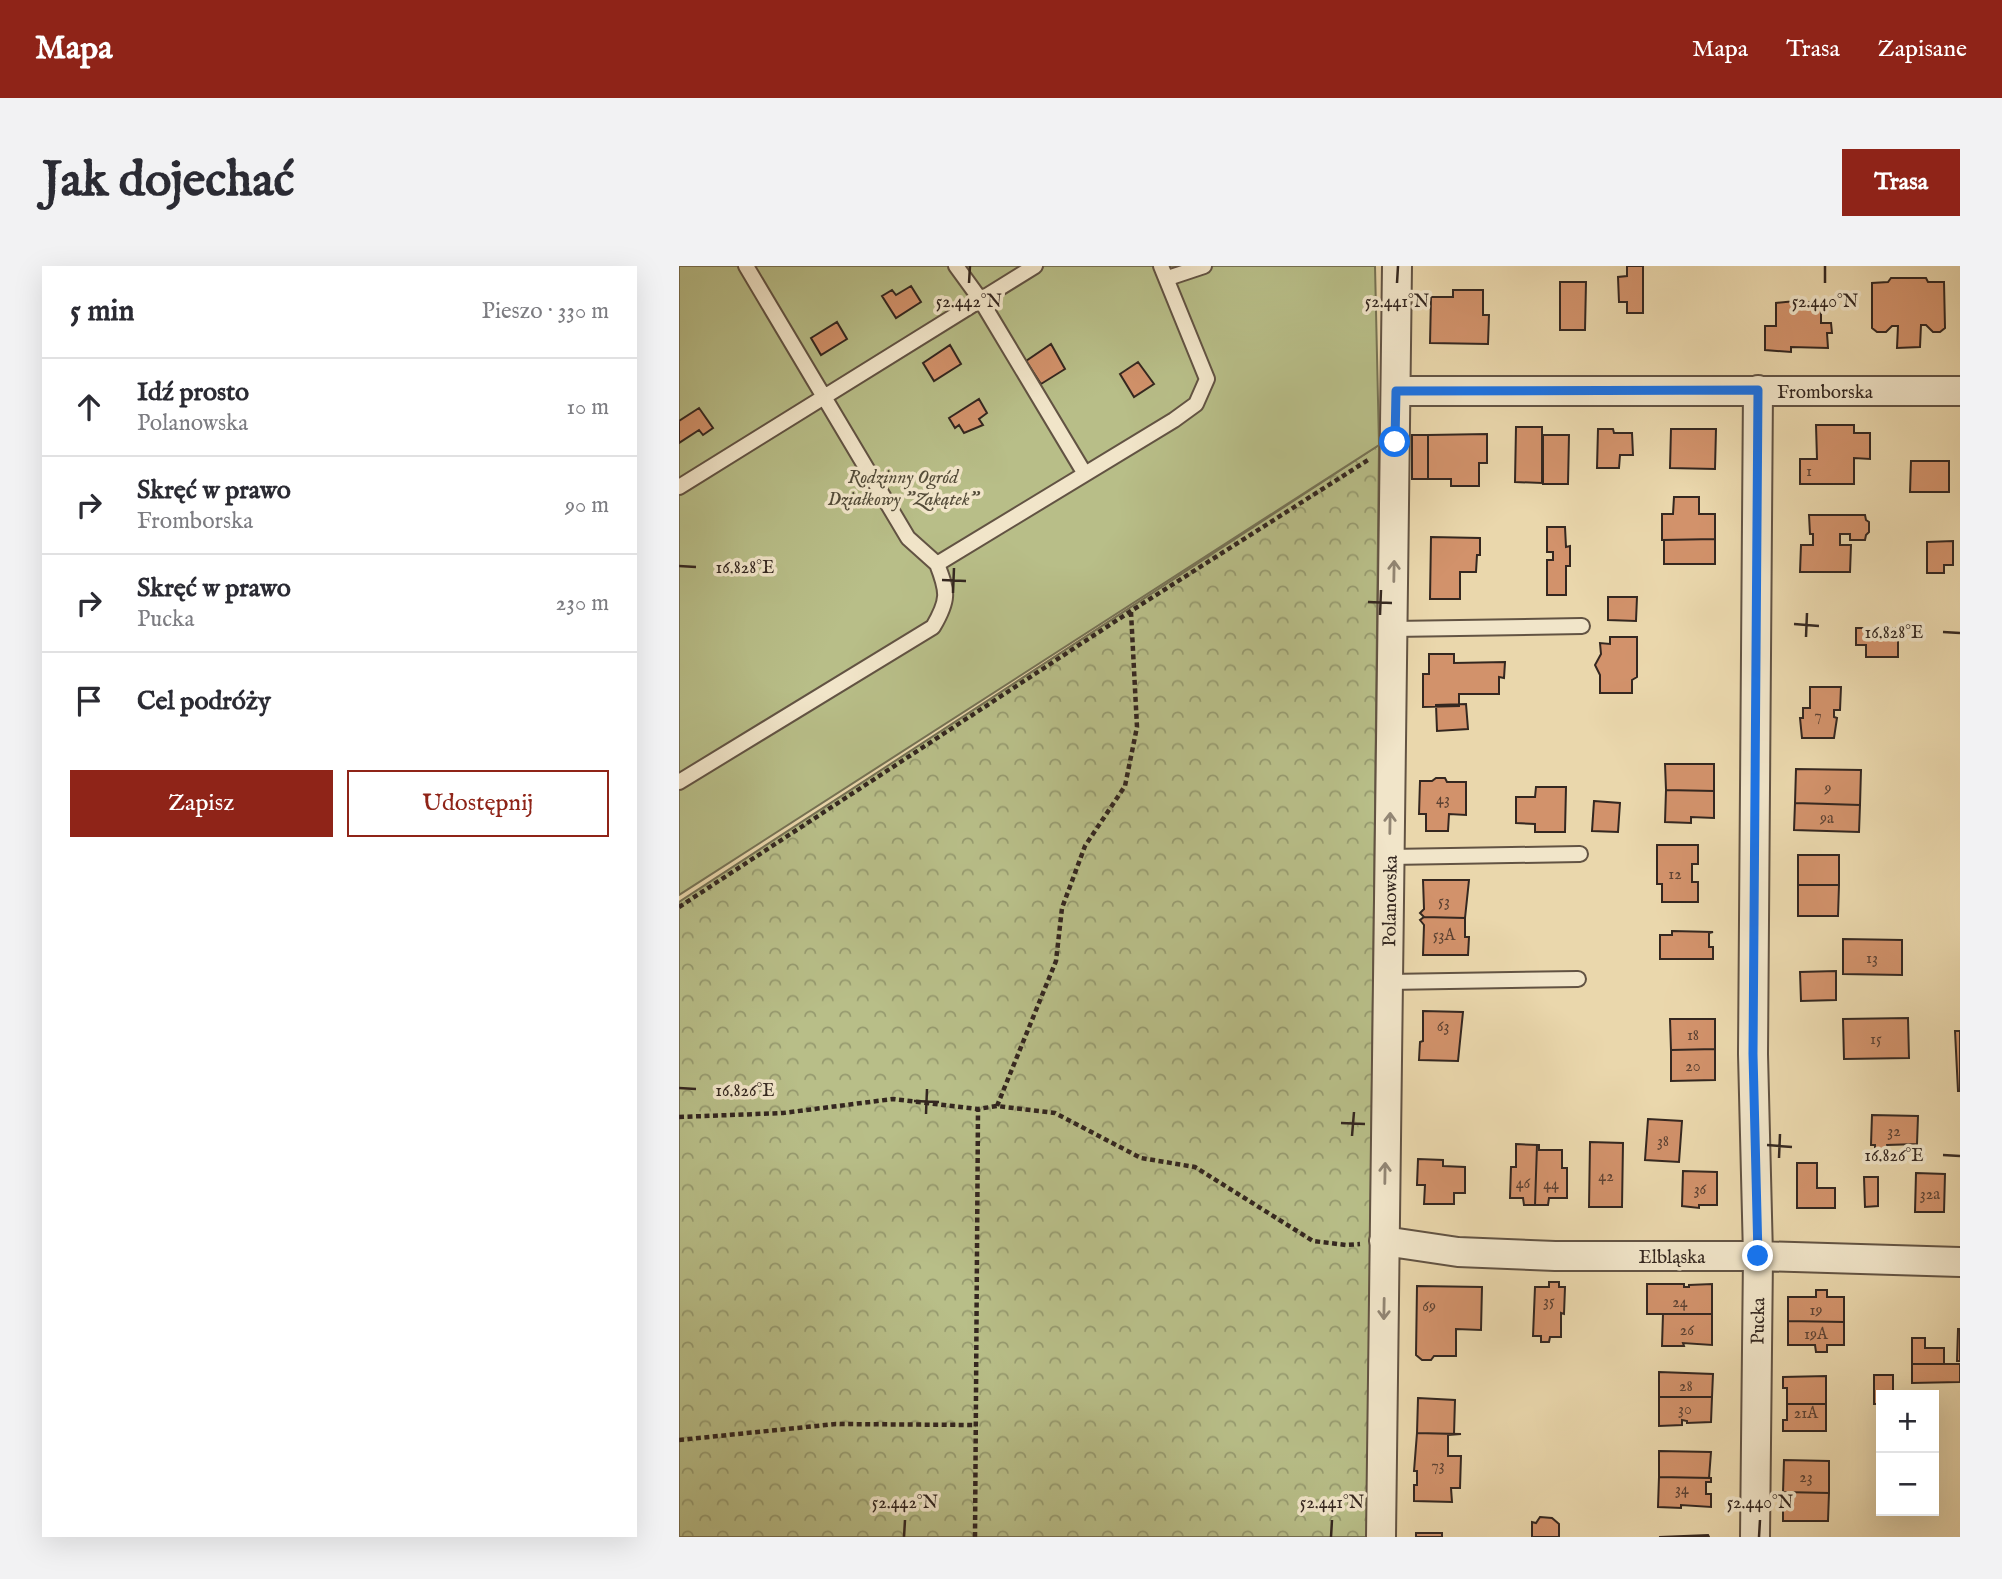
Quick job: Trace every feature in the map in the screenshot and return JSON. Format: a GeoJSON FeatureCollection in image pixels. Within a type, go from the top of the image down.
{"type":"FeatureCollection","features":[{"type":"Feature","properties":{"kind":"street","name":"Polanowska"},"geometry":{"type":"LineString","coordinates":[[1381,1537],[1397,266]]}},
{"type":"Feature","properties":{"kind":"street","name":"Pucka"},"geometry":{"type":"LineString","coordinates":[[1755,1537],[1758,1256],[1753,1054],[1758,390]]}},
{"type":"Feature","properties":{"kind":"street","name":"Fromborska"},"geometry":{"type":"LineString","coordinates":[[1396,391],[1960,391]]}},
{"type":"Feature","properties":{"kind":"street","name":"Elbląska"},"geometry":{"type":"LineString","coordinates":[[1384,1241],[1458,1252],[1500,1254],[1758,1256],[1960,1262]]}},
{"type":"Feature","properties":{"kind":"lane"},"geometry":{"type":"LineString","coordinates":[[679,782],[933,626],[944,608],[947,589],[937,564],[908,538],[746,266]]}},
{"type":"Feature","properties":{"kind":"lane"},"geometry":{"type":"LineString","coordinates":[[956,266],[980,299],[1085,474]]}},
{"type":"Feature","properties":{"kind":"lane"},"geometry":{"type":"LineString","coordinates":[[679,487],[1035,266]]}},
{"type":"Feature","properties":{"kind":"lane"},"geometry":{"type":"LineString","coordinates":[[937,564],[1196,404],[1207,379],[1164,272],[1204,266]]}},
{"type":"Feature","properties":{"kind":"lane"},"geometry":{"type":"LineString","coordinates":[[1393,629],[1582,626]]}},
{"type":"Feature","properties":{"kind":"lane"},"geometry":{"type":"LineString","coordinates":[[1389,857],[1580,854]]}},
{"type":"Feature","properties":{"kind":"lane"},"geometry":{"type":"LineString","coordinates":[[1388,982],[1578,979]]}},
{"type":"Feature","properties":{"kind":"path"},"geometry":{"type":"LineString","coordinates":[[679,907],[1395,442]]}},
{"type":"Feature","properties":{"kind":"path"},"geometry":{"type":"LineString","coordinates":[[997,1106],[1056,961],[1062,908],[1085,846],[1125,786],[1137,727],[1131,611]]}},
{"type":"Feature","properties":{"kind":"path"},"geometry":{"type":"LineString","coordinates":[[679,1117],[783,1114],[893,1099],[978,1109],[997,1106],[1055,1113],[1141,1158],[1195,1167],[1313,1241],[1346,1245],[1384,1241]]}},
{"type":"Feature","properties":{"kind":"path"},"geometry":{"type":"LineString","coordinates":[[975,1537],[978,1109]]}},
{"type":"Feature","properties":{"kind":"path"},"geometry":{"type":"LineString","coordinates":[[679,1440],[836,1423],[976,1425]]}},
{"type":"Feature","properties":{"kind":"green space","name":"Rodzinny Ogród Działkowy \"Zakątek\""},"geometry":{"type":"Polygon","coordinates":[[[679,266],[1375,266],[1379,445],[679,895],[679,266]]]}},
{"type":"Feature","properties":{"kind":"green space"},"geometry":{"type":"Polygon","coordinates":[[[1379,445],[1367,1537],[679,1537],[679,902],[1379,445]]]}},
{"type":"Feature","properties":{"kind":"building"},"geometry":{"type":"Polygon","coordinates":[[[1627,266],[1643,266],[1643,313],[1627,313],[1627,302],[1619,302],[1618,277],[1627,276],[1627,266]]]}},
{"type":"Feature","properties":{"kind":"building"},"geometry":{"type":"Polygon","coordinates":[[[1891,278],[1926,278],[1928,282],[1944,282],[1945,328],[1940,332],[1933,332],[1926,325],[1921,325],[1920,347],[1897,348],[1898,326],[1892,326],[1886,332],[1877,332],[1872,328],[1872,283],[1888,282],[1891,278]]]}},
{"type":"Feature","properties":{"kind":"building"},"geometry":{"type":"Polygon","coordinates":[[[1560,282],[1586,282],[1585,330],[1560,330],[1560,282]]]}},
{"type":"Feature","properties":{"kind":"building"},"geometry":{"type":"Polygon","coordinates":[[[911,286],[921,302],[896,318],[882,296],[892,290],[896,295],[911,286]]]}},
{"type":"Feature","properties":{"kind":"building"},"geometry":{"type":"Polygon","coordinates":[[[1453,290],[1483,290],[1483,315],[1489,315],[1488,344],[1430,343],[1431,297],[1453,297],[1453,290]]]}},
{"type":"Feature","properties":{"kind":"building"},"geometry":{"type":"Polygon","coordinates":[[[1776,303],[1821,303],[1821,323],[1831,323],[1832,333],[1827,333],[1828,348],[1791,347],[1791,352],[1765,350],[1765,326],[1776,326],[1776,303]]]}},
{"type":"Feature","properties":{"kind":"building"},"geometry":{"type":"Polygon","coordinates":[[[837,322],[847,339],[821,355],[811,338],[837,322]]]}},
{"type":"Feature","properties":{"kind":"building"},"geometry":{"type":"Polygon","coordinates":[[[1051,344],[1065,369],[1041,384],[1026,361],[1051,344]]]}},
{"type":"Feature","properties":{"kind":"building"},"geometry":{"type":"Polygon","coordinates":[[[950,345],[961,364],[934,381],[923,363],[950,345]]]}},
{"type":"Feature","properties":{"kind":"building"},"geometry":{"type":"Polygon","coordinates":[[[1138,362],[1154,384],[1134,397],[1120,374],[1138,362]]]}},
{"type":"Feature","properties":{"kind":"building"},"geometry":{"type":"Polygon","coordinates":[[[979,399],[987,413],[979,419],[983,425],[964,433],[959,425],[955,428],[949,418],[979,399]]]}},
{"type":"Feature","properties":{"kind":"building"},"geometry":{"type":"Polygon","coordinates":[[[699,408],[713,428],[703,435],[699,430],[679,443],[679,421],[699,408]]]}},
{"type":"Feature","properties":{"kind":"building"},"geometry":{"type":"Polygon","coordinates":[[[1816,425],[1854,425],[1854,433],[1870,433],[1870,459],[1854,458],[1854,484],[1800,484],[1800,459],[1817,459],[1816,425]]]}},
{"type":"Feature","properties":{"kind":"building"},"geometry":{"type":"Polygon","coordinates":[[[1516,427],[1542,427],[1542,483],[1515,482],[1516,427]]]}},
{"type":"Feature","properties":{"kind":"building"},"geometry":{"type":"Polygon","coordinates":[[[1598,429],[1613,429],[1614,433],[1632,433],[1633,455],[1620,455],[1619,468],[1597,468],[1598,429]]]}},
{"type":"Feature","properties":{"kind":"building"},"geometry":{"type":"Polygon","coordinates":[[[1671,429],[1716,429],[1715,469],[1670,468],[1671,429]]]}},
{"type":"Feature","properties":{"kind":"building"},"geometry":{"type":"Polygon","coordinates":[[[1487,434],[1487,463],[1479,463],[1479,486],[1451,486],[1451,479],[1428,479],[1428,435],[1487,434]]]}},
{"type":"Feature","properties":{"kind":"building"},"geometry":{"type":"Polygon","coordinates":[[[1412,435],[1428,435],[1428,479],[1412,479],[1412,435]]]}},
{"type":"Feature","properties":{"kind":"building"},"geometry":{"type":"Polygon","coordinates":[[[1543,435],[1569,435],[1568,484],[1543,484],[1543,435]]]}},
{"type":"Feature","properties":{"kind":"building"},"geometry":{"type":"Polygon","coordinates":[[[1911,461],[1949,461],[1949,492],[1910,492],[1911,461]]]}},
{"type":"Feature","properties":{"kind":"building"},"geometry":{"type":"Polygon","coordinates":[[[1674,497],[1699,497],[1699,514],[1715,514],[1715,539],[1662,540],[1662,514],[1673,514],[1674,497]]]}},
{"type":"Feature","properties":{"kind":"building"},"geometry":{"type":"Polygon","coordinates":[[[1809,515],[1865,515],[1869,522],[1869,532],[1865,540],[1850,540],[1850,534],[1840,534],[1840,545],[1851,545],[1850,572],[1800,572],[1801,545],[1813,545],[1809,515]]]}},
{"type":"Feature","properties":{"kind":"building"},"geometry":{"type":"Polygon","coordinates":[[[1547,527],[1565,527],[1566,547],[1570,546],[1570,566],[1566,566],[1566,595],[1547,595],[1547,560],[1553,560],[1553,552],[1547,552],[1547,527]]]}},
{"type":"Feature","properties":{"kind":"building"},"geometry":{"type":"Polygon","coordinates":[[[1431,537],[1480,538],[1476,572],[1460,572],[1460,599],[1430,599],[1431,537]]]}},
{"type":"Feature","properties":{"kind":"building"},"geometry":{"type":"Polygon","coordinates":[[[1715,539],[1715,564],[1664,564],[1664,540],[1715,539]]]}},
{"type":"Feature","properties":{"kind":"building"},"geometry":{"type":"Polygon","coordinates":[[[1953,541],[1953,565],[1944,565],[1944,573],[1927,573],[1927,542],[1953,541]]]}},
{"type":"Feature","properties":{"kind":"building"},"geometry":{"type":"Polygon","coordinates":[[[1608,597],[1637,597],[1636,621],[1608,620],[1608,597]]]}},
{"type":"Feature","properties":{"kind":"building"},"geometry":{"type":"Polygon","coordinates":[[[1856,628],[1898,628],[1898,657],[1866,657],[1866,645],[1856,645],[1856,628]]]}},
{"type":"Feature","properties":{"kind":"building"},"geometry":{"type":"Polygon","coordinates":[[[1610,637],[1637,637],[1637,677],[1632,680],[1632,693],[1600,693],[1600,675],[1595,665],[1601,654],[1600,643],[1610,644],[1610,637]]]}},
{"type":"Feature","properties":{"kind":"building"},"geometry":{"type":"Polygon","coordinates":[[[1429,654],[1454,654],[1454,663],[1505,662],[1504,678],[1499,677],[1499,694],[1459,694],[1459,706],[1423,707],[1423,674],[1429,674],[1429,654]]]}},
{"type":"Feature","properties":{"kind":"building"},"geometry":{"type":"Polygon","coordinates":[[[1810,687],[1841,687],[1840,710],[1834,710],[1834,717],[1837,718],[1834,738],[1802,738],[1800,718],[1803,718],[1803,708],[1810,708],[1810,687]]]}},
{"type":"Feature","properties":{"kind":"building"},"geometry":{"type":"Polygon","coordinates":[[[1466,704],[1468,729],[1437,731],[1436,705],[1466,704]]]}},
{"type":"Feature","properties":{"kind":"building"},"geometry":{"type":"Polygon","coordinates":[[[1665,764],[1714,764],[1714,791],[1666,790],[1665,764]]]}},
{"type":"Feature","properties":{"kind":"building"},"geometry":{"type":"Polygon","coordinates":[[[1796,769],[1861,770],[1860,805],[1795,803],[1796,769]]]}},
{"type":"Feature","properties":{"kind":"building"},"geometry":{"type":"Polygon","coordinates":[[[1445,778],[1447,782],[1466,782],[1466,815],[1449,814],[1448,831],[1426,831],[1426,814],[1419,814],[1420,781],[1432,781],[1445,778]]]}},
{"type":"Feature","properties":{"kind":"building"},"geometry":{"type":"Polygon","coordinates":[[[1536,787],[1566,787],[1565,832],[1535,832],[1535,824],[1516,823],[1516,797],[1535,797],[1536,787]]]}},
{"type":"Feature","properties":{"kind":"building"},"geometry":{"type":"Polygon","coordinates":[[[1666,790],[1714,791],[1714,818],[1691,817],[1691,823],[1665,822],[1666,790]]]}},
{"type":"Feature","properties":{"kind":"building"},"geometry":{"type":"Polygon","coordinates":[[[1594,801],[1620,803],[1618,832],[1592,831],[1594,801]]]}},
{"type":"Feature","properties":{"kind":"building"},"geometry":{"type":"Polygon","coordinates":[[[1795,803],[1860,805],[1859,832],[1794,830],[1795,803]]]}},
{"type":"Feature","properties":{"kind":"building"},"geometry":{"type":"Polygon","coordinates":[[[1657,845],[1698,845],[1698,864],[1692,864],[1692,882],[1698,882],[1698,902],[1662,902],[1662,884],[1657,884],[1657,845]]]}},
{"type":"Feature","properties":{"kind":"building"},"geometry":{"type":"Polygon","coordinates":[[[1798,855],[1839,855],[1839,885],[1798,885],[1798,855]]]}},
{"type":"Feature","properties":{"kind":"building"},"geometry":{"type":"Polygon","coordinates":[[[1423,880],[1469,880],[1465,918],[1424,917],[1420,913],[1424,909],[1423,880]]]}},
{"type":"Feature","properties":{"kind":"building"},"geometry":{"type":"Polygon","coordinates":[[[1798,885],[1839,885],[1838,916],[1798,916],[1798,885]]]}},
{"type":"Feature","properties":{"kind":"building"},"geometry":{"type":"Polygon","coordinates":[[[1424,917],[1465,918],[1465,937],[1469,937],[1468,955],[1423,955],[1424,925],[1420,920],[1424,917]]]}},
{"type":"Feature","properties":{"kind":"building"},"geometry":{"type":"Polygon","coordinates":[[[1672,931],[1713,932],[1709,933],[1709,947],[1713,947],[1713,959],[1660,959],[1660,935],[1672,935],[1672,931]]]}},
{"type":"Feature","properties":{"kind":"building"},"geometry":{"type":"Polygon","coordinates":[[[1843,939],[1902,940],[1902,975],[1843,974],[1843,939]]]}},
{"type":"Feature","properties":{"kind":"building"},"geometry":{"type":"Polygon","coordinates":[[[1836,971],[1836,1000],[1801,1001],[1800,972],[1836,971]]]}},
{"type":"Feature","properties":{"kind":"building"},"geometry":{"type":"Polygon","coordinates":[[[1423,1011],[1463,1012],[1458,1061],[1419,1060],[1420,1042],[1423,1041],[1423,1011]]]}},
{"type":"Feature","properties":{"kind":"building"},"geometry":{"type":"Polygon","coordinates":[[[1908,1018],[1909,1058],[1844,1059],[1843,1019],[1908,1018]]]}},
{"type":"Feature","properties":{"kind":"building"},"geometry":{"type":"Polygon","coordinates":[[[1670,1019],[1715,1019],[1715,1049],[1671,1050],[1670,1019]]]}},
{"type":"Feature","properties":{"kind":"building"},"geometry":{"type":"Polygon","coordinates":[[[1955,1031],[1960,1031],[1960,1091],[1958,1091],[1955,1031]]]}},
{"type":"Feature","properties":{"kind":"building"},"geometry":{"type":"Polygon","coordinates":[[[1715,1049],[1715,1080],[1671,1081],[1671,1050],[1715,1049]]]}},
{"type":"Feature","properties":{"kind":"building"},"geometry":{"type":"Polygon","coordinates":[[[1872,1115],[1918,1116],[1917,1144],[1887,1145],[1886,1152],[1875,1151],[1875,1145],[1871,1145],[1872,1115]]]}},
{"type":"Feature","properties":{"kind":"building"},"geometry":{"type":"Polygon","coordinates":[[[1648,1119],[1682,1121],[1679,1162],[1645,1160],[1648,1119]]]}},
{"type":"Feature","properties":{"kind":"building"},"geometry":{"type":"Polygon","coordinates":[[[1590,1142],[1623,1143],[1622,1207],[1589,1207],[1590,1142]]]}},
{"type":"Feature","properties":{"kind":"building"},"geometry":{"type":"Polygon","coordinates":[[[1516,1144],[1537,1145],[1535,1205],[1524,1205],[1523,1198],[1510,1198],[1511,1167],[1516,1167],[1516,1144]]]}},
{"type":"Feature","properties":{"kind":"building"},"geometry":{"type":"Polygon","coordinates":[[[1537,1145],[1539,1150],[1562,1150],[1562,1168],[1567,1168],[1567,1198],[1549,1198],[1548,1205],[1535,1205],[1537,1145]]]}},
{"type":"Feature","properties":{"kind":"building"},"geometry":{"type":"Polygon","coordinates":[[[1418,1159],[1443,1160],[1443,1166],[1465,1167],[1465,1193],[1454,1193],[1454,1204],[1424,1204],[1425,1185],[1417,1185],[1418,1159]]]}},
{"type":"Feature","properties":{"kind":"building"},"geometry":{"type":"Polygon","coordinates":[[[1797,1163],[1817,1163],[1817,1188],[1835,1188],[1835,1208],[1797,1208],[1797,1163]]]}},
{"type":"Feature","properties":{"kind":"building"},"geometry":{"type":"Polygon","coordinates":[[[1683,1171],[1717,1172],[1717,1205],[1699,1205],[1699,1208],[1682,1206],[1683,1171]]]}},
{"type":"Feature","properties":{"kind":"building"},"geometry":{"type":"Polygon","coordinates":[[[1916,1173],[1945,1174],[1944,1212],[1915,1212],[1916,1173]]]}},
{"type":"Feature","properties":{"kind":"building"},"geometry":{"type":"Polygon","coordinates":[[[1864,1177],[1878,1177],[1878,1206],[1865,1207],[1864,1177]]]}},
{"type":"Feature","properties":{"kind":"building"},"geometry":{"type":"Polygon","coordinates":[[[1549,1282],[1559,1282],[1559,1287],[1565,1287],[1561,1337],[1550,1337],[1549,1342],[1541,1342],[1541,1336],[1533,1336],[1535,1287],[1549,1287],[1549,1282]]]}},
{"type":"Feature","properties":{"kind":"building"},"geometry":{"type":"Polygon","coordinates":[[[1647,1284],[1684,1284],[1684,1287],[1689,1287],[1712,1284],[1712,1314],[1647,1314],[1647,1284]]]}},
{"type":"Feature","properties":{"kind":"building"},"geometry":{"type":"Polygon","coordinates":[[[1417,1286],[1482,1287],[1481,1330],[1456,1329],[1456,1356],[1434,1356],[1431,1360],[1422,1360],[1416,1355],[1417,1286]]]}},
{"type":"Feature","properties":{"kind":"building"},"geometry":{"type":"Polygon","coordinates":[[[1816,1290],[1827,1290],[1827,1297],[1844,1297],[1844,1322],[1788,1321],[1788,1297],[1816,1297],[1816,1290]]]}},
{"type":"Feature","properties":{"kind":"building"},"geometry":{"type":"Polygon","coordinates":[[[1663,1314],[1712,1314],[1712,1345],[1683,1343],[1684,1346],[1662,1346],[1663,1314]]]}},
{"type":"Feature","properties":{"kind":"building"},"geometry":{"type":"Polygon","coordinates":[[[1788,1321],[1844,1322],[1844,1345],[1827,1345],[1827,1352],[1816,1352],[1815,1345],[1788,1345],[1788,1321]]]}},
{"type":"Feature","properties":{"kind":"building"},"geometry":{"type":"Polygon","coordinates":[[[1960,1329],[1960,1361],[1957,1361],[1960,1329]]]}},
{"type":"Feature","properties":{"kind":"building"},"geometry":{"type":"Polygon","coordinates":[[[1912,1338],[1925,1338],[1925,1348],[1944,1348],[1944,1364],[1912,1364],[1912,1338]]]}},
{"type":"Feature","properties":{"kind":"building"},"geometry":{"type":"Polygon","coordinates":[[[1912,1364],[1960,1364],[1960,1382],[1912,1383],[1912,1364]]]}},
{"type":"Feature","properties":{"kind":"building"},"geometry":{"type":"Polygon","coordinates":[[[1659,1372],[1713,1374],[1712,1397],[1659,1397],[1659,1372]]]}},
{"type":"Feature","properties":{"kind":"building"},"geometry":{"type":"Polygon","coordinates":[[[1874,1375],[1893,1375],[1893,1390],[1876,1390],[1874,1404],[1874,1375]]]}},
{"type":"Feature","properties":{"kind":"building"},"geometry":{"type":"Polygon","coordinates":[[[1826,1376],[1826,1404],[1787,1404],[1787,1388],[1783,1388],[1783,1377],[1826,1376]]]}},
{"type":"Feature","properties":{"kind":"building"},"geometry":{"type":"Polygon","coordinates":[[[1659,1397],[1712,1397],[1711,1422],[1687,1423],[1682,1420],[1682,1425],[1659,1426],[1659,1397]]]}},
{"type":"Feature","properties":{"kind":"building"},"geometry":{"type":"Polygon","coordinates":[[[1418,1398],[1455,1400],[1454,1434],[1417,1433],[1418,1398]]]}},
{"type":"Feature","properties":{"kind":"building"},"geometry":{"type":"Polygon","coordinates":[[[1787,1404],[1826,1404],[1826,1431],[1783,1431],[1783,1420],[1787,1420],[1787,1404]]]}},
{"type":"Feature","properties":{"kind":"building"},"geometry":{"type":"Polygon","coordinates":[[[1417,1433],[1461,1434],[1448,1435],[1448,1456],[1461,1456],[1460,1488],[1451,1488],[1452,1502],[1414,1501],[1414,1485],[1417,1485],[1417,1471],[1414,1471],[1417,1433]]]}},
{"type":"Feature","properties":{"kind":"building"},"geometry":{"type":"Polygon","coordinates":[[[1659,1451],[1711,1452],[1709,1478],[1659,1477],[1659,1451]]]}},
{"type":"Feature","properties":{"kind":"building"},"geometry":{"type":"Polygon","coordinates":[[[1784,1460],[1829,1461],[1829,1493],[1783,1492],[1784,1460]]]}},
{"type":"Feature","properties":{"kind":"building"},"geometry":{"type":"Polygon","coordinates":[[[1659,1477],[1711,1478],[1711,1482],[1706,1482],[1706,1494],[1711,1494],[1711,1507],[1658,1507],[1659,1477]]]}},
{"type":"Feature","properties":{"kind":"building"},"geometry":{"type":"Polygon","coordinates":[[[1783,1492],[1829,1493],[1828,1521],[1783,1521],[1783,1492]]]}},
{"type":"Feature","properties":{"kind":"building"},"geometry":{"type":"Polygon","coordinates":[[[1540,1517],[1552,1518],[1559,1524],[1559,1537],[1532,1537],[1532,1522],[1536,1523],[1540,1517]]]}},
{"type":"Feature","properties":{"kind":"building"},"geometry":{"type":"Polygon","coordinates":[[[1416,1533],[1442,1533],[1442,1537],[1416,1537],[1416,1533]]]}},
{"type":"Feature","properties":{"kind":"building"},"geometry":{"type":"Polygon","coordinates":[[[1708,1535],[1709,1537],[1659,1537],[1708,1535]]]}},
{"type":"Feature","properties":{"kind":"route"},"geometry":{"type":"LineString","coordinates":[[1395,442],[1396,391],[1758,390],[1753,1054],[1758,1256]]}}]}
